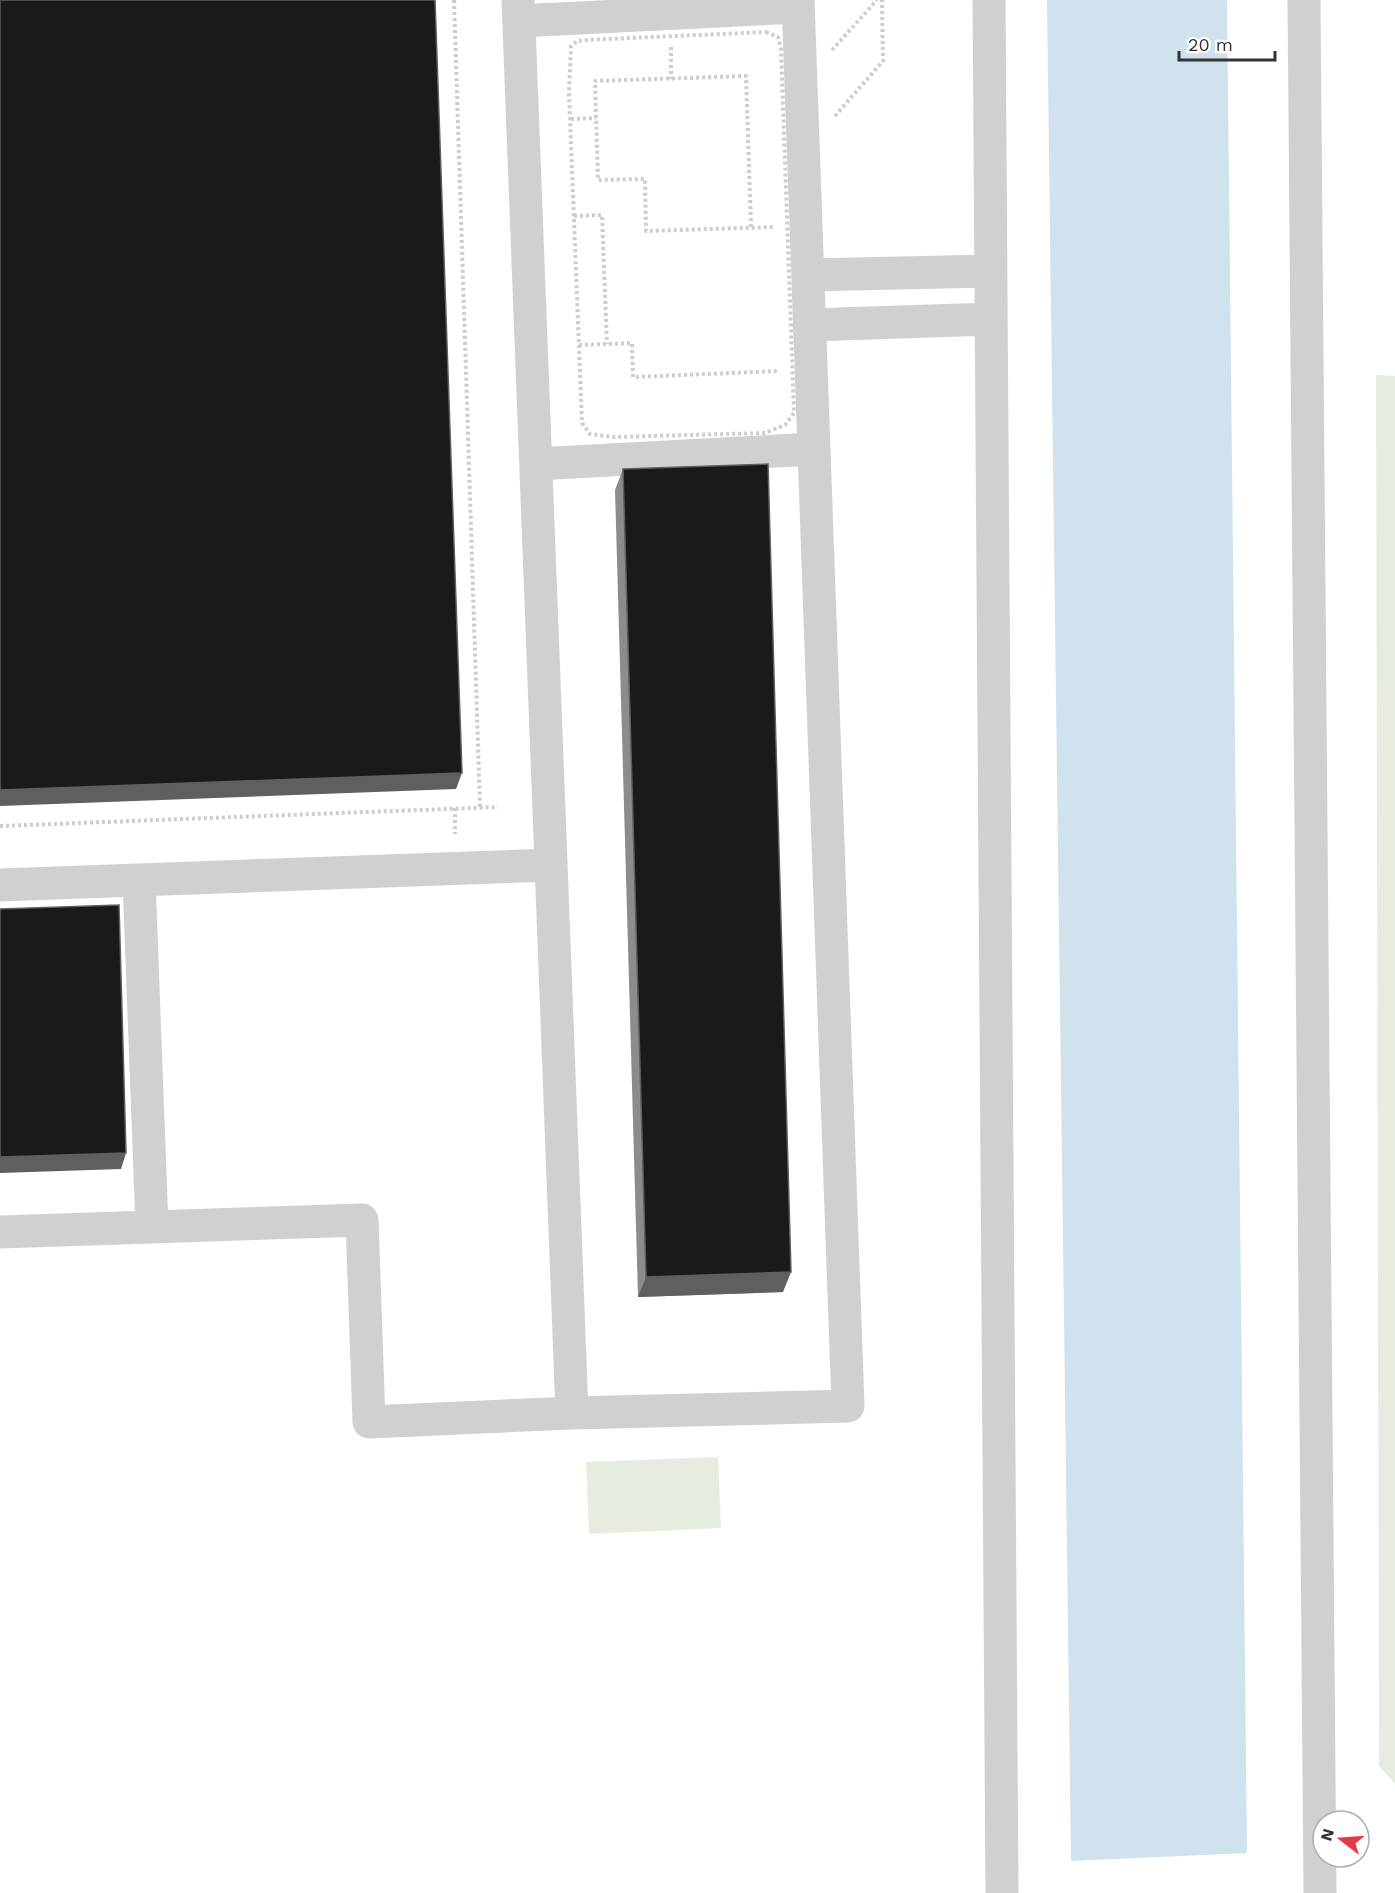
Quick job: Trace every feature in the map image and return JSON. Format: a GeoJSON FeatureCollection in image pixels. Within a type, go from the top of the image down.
{"type":"FeatureCollection","features":[{"type":"Feature","properties":{"kind":"street"},"geometry":{"type":"LineString","coordinates":[[988,0],[1002,1893]]}},
{"type":"Feature","properties":{"kind":"street"},"geometry":{"type":"LineString","coordinates":[[1304,0],[1320,1893]]}},
{"type":"Feature","properties":{"kind":"street"},"geometry":{"type":"LineString","coordinates":[[0,1232],[362,1220],[369,1422],[572,1413],[848,1406],[798,4],[518,10],[572,1413]]}},
{"type":"Feature","properties":{"kind":"street"},"geometry":{"type":"LineString","coordinates":[[808,275],[990,271]]}},
{"type":"Feature","properties":{"kind":"street"},"geometry":{"type":"LineString","coordinates":[[809,325],[991,319]]}},
{"type":"Feature","properties":{"kind":"street"},"geometry":{"type":"LineString","coordinates":[[536,464],[814,449]]}},
{"type":"Feature","properties":{"kind":"street"},"geometry":{"type":"LineString","coordinates":[[0,885],[551,866]]}},
{"type":"Feature","properties":{"kind":"street"},"geometry":{"type":"LineString","coordinates":[[139,880],[152,1227]]}},
{"type":"Feature","properties":{"kind":"path"},"geometry":{"type":"LineString","coordinates":[[454,0],[480,807]]}},
{"type":"Feature","properties":{"kind":"path"},"geometry":{"type":"LineString","coordinates":[[831,51],[877,0]]}},
{"type":"Feature","properties":{"kind":"path"},"geometry":{"type":"LineString","coordinates":[[833,118],[883,61],[882,0]]}},
{"type":"Feature","properties":{"kind":"path"},"geometry":{"type":"LineString","coordinates":[[766,32],[778,38],[782,49],[794,413],[791,419],[779,429],[761,433],[605,437],[590,434],[582,423],[570,119],[569,52],[576,41],[766,32]]}},
{"type":"Feature","properties":{"kind":"path"},"geometry":{"type":"LineString","coordinates":[[670,36],[671,79]]}},
{"type":"Feature","properties":{"kind":"path"},"geometry":{"type":"LineString","coordinates":[[751,227],[746,76],[595,81],[598,180],[645,179],[646,231],[788,227]]}},
{"type":"Feature","properties":{"kind":"path"},"geometry":{"type":"LineString","coordinates":[[570,119],[596,118]]}},
{"type":"Feature","properties":{"kind":"path"},"geometry":{"type":"LineString","coordinates":[[574,216],[602,215],[607,344]]}},
{"type":"Feature","properties":{"kind":"path"},"geometry":{"type":"LineString","coordinates":[[579,345],[632,343],[633,377],[793,371]]}},
{"type":"Feature","properties":{"kind":"path"},"geometry":{"type":"LineString","coordinates":[[0,826],[498,807]]}},
{"type":"Feature","properties":{"kind":"path"},"geometry":{"type":"LineString","coordinates":[[455,808],[455,834]]}},
{"type":"Feature","properties":{"kind":"shaded area"},"geometry":{"type":"Polygon","coordinates":[[[1376,375],[1395,376],[1395,1784],[1379,1766],[1376,375]]]}},
{"type":"Feature","properties":{"kind":"shaded area"},"geometry":{"type":"Polygon","coordinates":[[[718,1457],[721,1528],[589,1534],[586,1462],[718,1457]]]}},
{"type":"Feature","properties":{"kind":"water"},"geometry":{"type":"Polygon","coordinates":[[[1047,0],[1227,0],[1247,1853],[1071,1861],[1047,0]]]}},
{"type":"Feature","properties":{"kind":"building"},"geometry":{"type":"Polygon","coordinates":[[[0,0],[435,0],[462,773],[0,790],[0,0]]]}},
{"type":"Feature","properties":{"kind":"building"},"geometry":{"type":"Polygon","coordinates":[[[768,464],[791,1272],[646,1277],[623,469],[768,464]]]}},
{"type":"Feature","properties":{"kind":"building"},"geometry":{"type":"Polygon","coordinates":[[[119,905],[126,1153],[0,1157],[0,909],[119,905]]]}}]}
